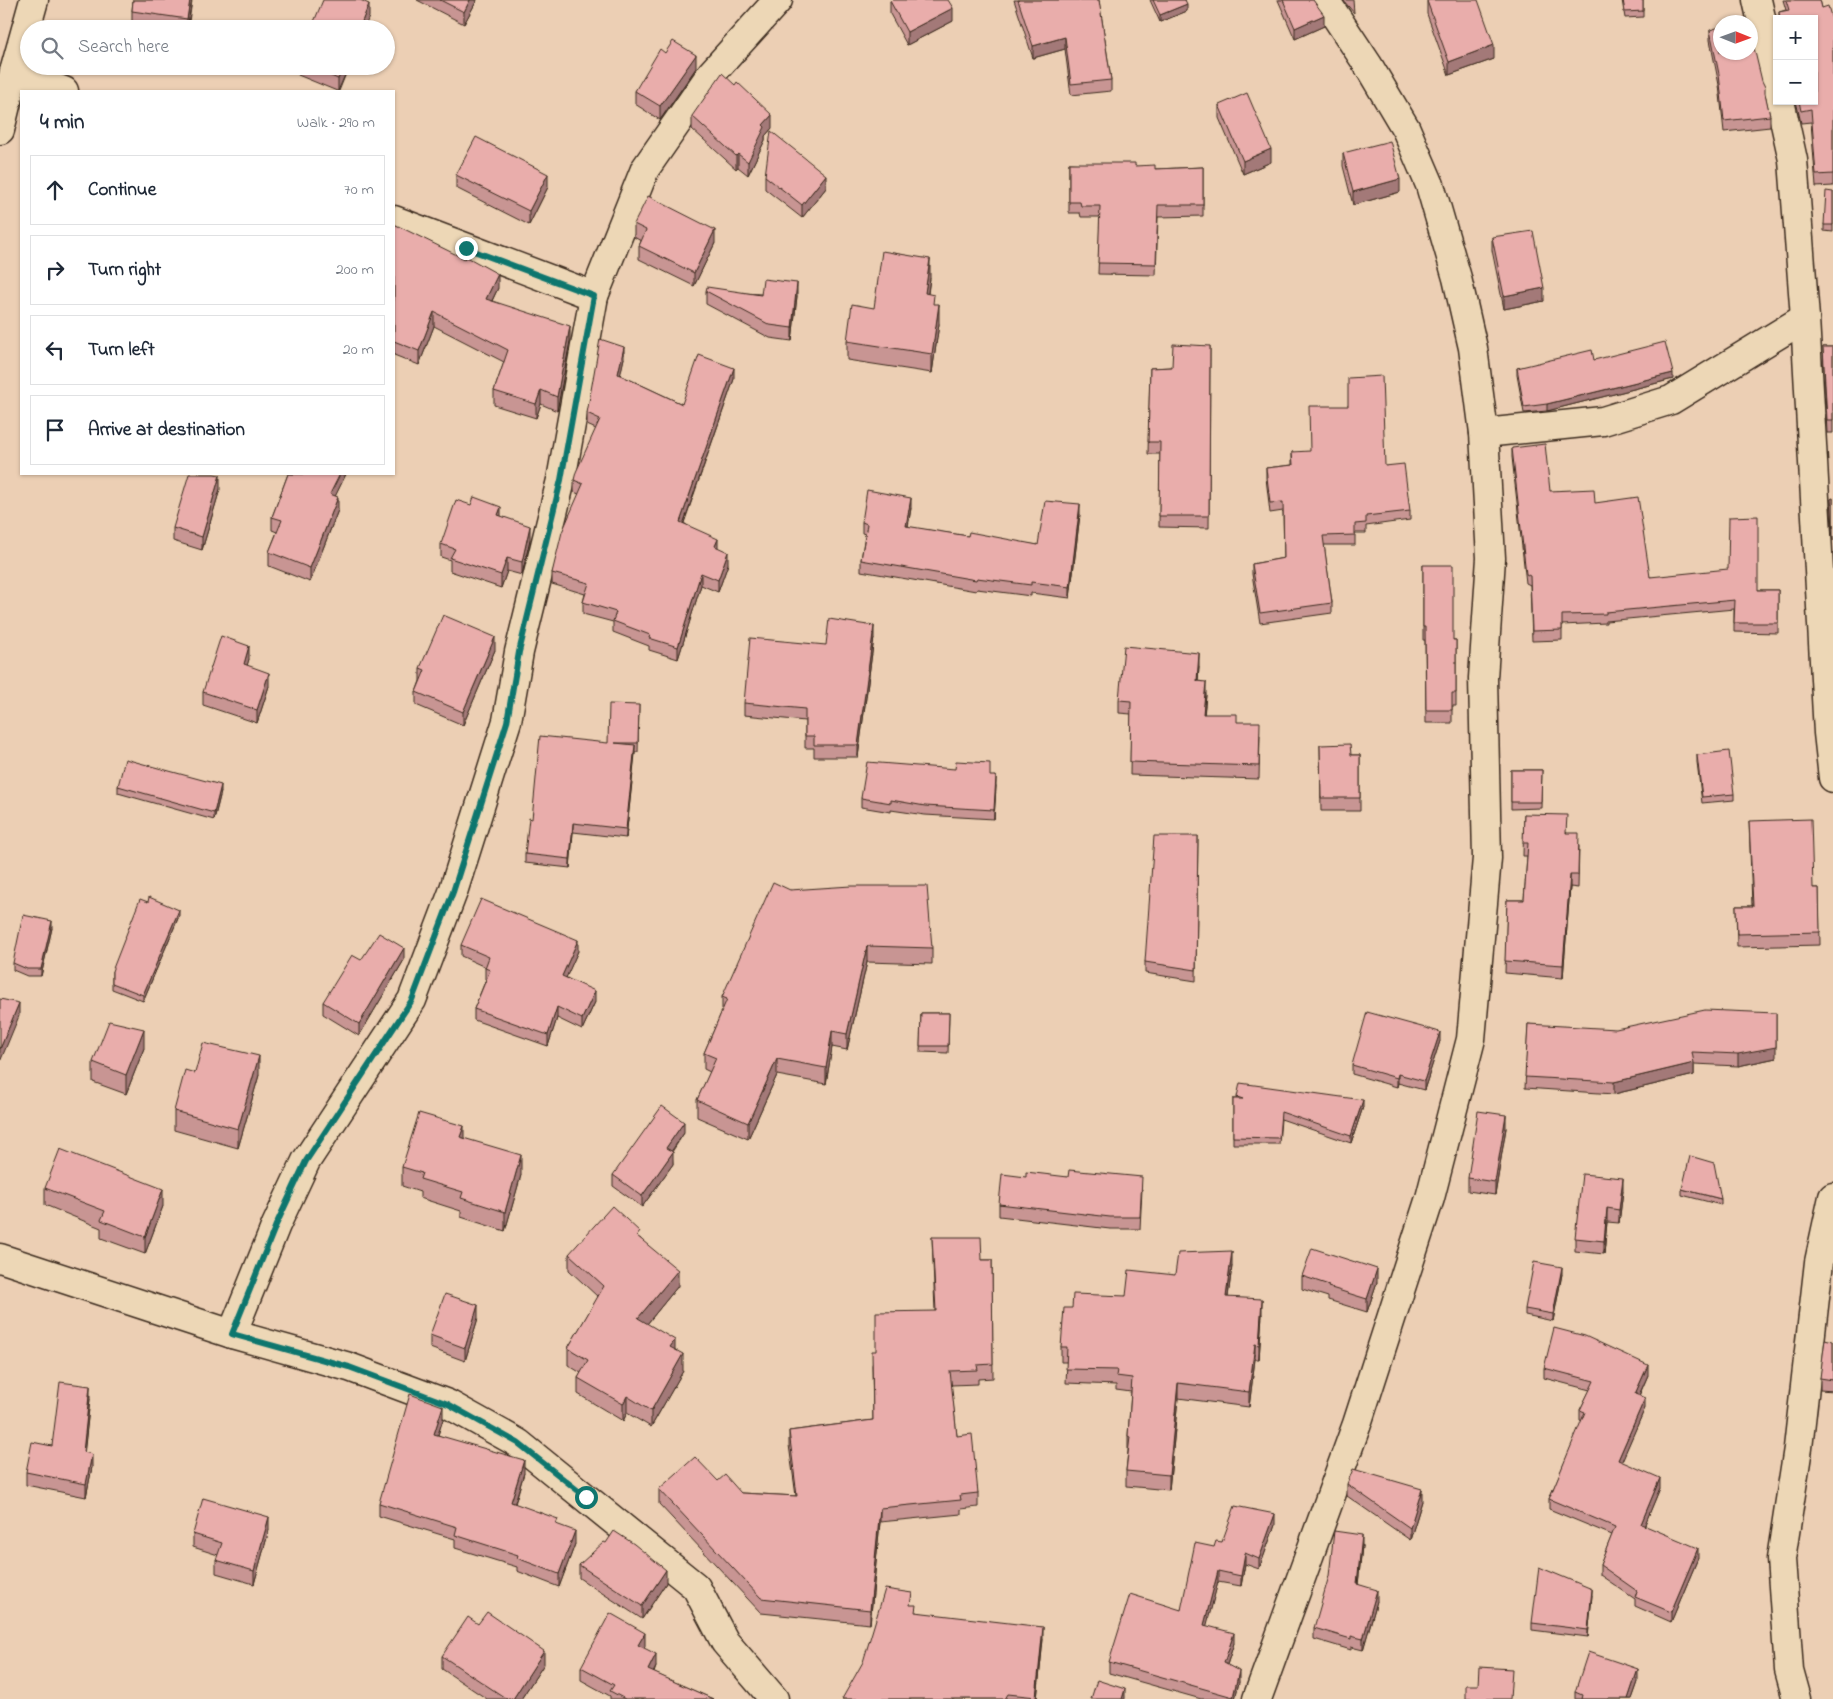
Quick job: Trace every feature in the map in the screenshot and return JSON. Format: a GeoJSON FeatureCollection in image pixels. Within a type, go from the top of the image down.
{"type":"FeatureCollection","features":[{"type":"Feature","properties":{"kind":"street"},"geometry":{"type":"LineString","coordinates":[[28,20],[34,0]]}},
{"type":"Feature","properties":{"kind":"street"},"geometry":{"type":"LineString","coordinates":[[232,1334],[276,1225],[306,1161],[412,1000],[453,892],[507,722],[519,652],[561,480],[594,296],[645,169],[711,74],[778,0]]}},
{"type":"Feature","properties":{"kind":"street"},"geometry":{"type":"LineString","coordinates":[[1257,1699],[1357,1424],[1430,1198],[1471,1039],[1487,858],[1483,678],[1491,558],[1484,433],[1473,348],[1457,278],[1430,185],[1406,129],[1368,65],[1325,0]]}},
{"type":"Feature","properties":{"kind":"street"},"geometry":{"type":"LineString","coordinates":[[1757,0],[1773,70]]}},
{"type":"Feature","properties":{"kind":"street"},"geometry":{"type":"LineString","coordinates":[[0,130],[20,50]]}},
{"type":"Feature","properties":{"kind":"street"},"geometry":{"type":"LineString","coordinates":[[14,72],[20,74]]}},
{"type":"Feature","properties":{"kind":"street"},"geometry":{"type":"LineString","coordinates":[[22,75],[61,90]]}},
{"type":"Feature","properties":{"kind":"street"},"geometry":{"type":"LineString","coordinates":[[1781,105],[1793,160],[1805,318],[1828,723],[1833,778]]}},
{"type":"Feature","properties":{"kind":"street"},"geometry":{"type":"LineString","coordinates":[[395,220],[594,296]]}},
{"type":"Feature","properties":{"kind":"street"},"geometry":{"type":"LineString","coordinates":[[1484,433],[1604,421],[1671,400],[1805,318]]}},
{"type":"Feature","properties":{"kind":"street"},"geometry":{"type":"LineString","coordinates":[[1797,1699],[1789,1670],[1781,1559],[1798,1448],[1819,1262],[1833,1196]]}},
{"type":"Feature","properties":{"kind":"street"},"geometry":{"type":"LineString","coordinates":[[0,1258],[232,1334],[349,1367],[448,1404],[518,1443],[696,1587],[725,1642],[774,1699]]}},
{"type":"Feature","properties":{"kind":"building"},"geometry":{"type":"Polygon","coordinates":[[[133,0],[190,0],[187,19],[132,11],[133,0]]]}},
{"type":"Feature","properties":{"kind":"building"},"geometry":{"type":"Polygon","coordinates":[[[323,0],[360,0],[369,4],[363,20],[315,20],[323,0]]]}},
{"type":"Feature","properties":{"kind":"building"},"geometry":{"type":"Polygon","coordinates":[[[440,0],[470,0],[464,12],[440,0]]]}},
{"type":"Feature","properties":{"kind":"building"},"geometry":{"type":"Polygon","coordinates":[[[948,0],[953,8],[907,32],[890,1],[948,0]]]}},
{"type":"Feature","properties":{"kind":"building"},"geometry":{"type":"Polygon","coordinates":[[[1018,0],[1099,0],[1111,80],[1071,84],[1065,37],[1033,46],[1018,0]]]}},
{"type":"Feature","properties":{"kind":"building"},"geometry":{"type":"Polygon","coordinates":[[[1153,0],[1185,0],[1187,4],[1160,15],[1153,0]]]}},
{"type":"Feature","properties":{"kind":"building"},"geometry":{"type":"Polygon","coordinates":[[[1283,0],[1313,0],[1324,15],[1295,28],[1283,0]]]}},
{"type":"Feature","properties":{"kind":"building"},"geometry":{"type":"Polygon","coordinates":[[[1478,0],[1494,45],[1449,62],[1427,1],[1478,0]]]}},
{"type":"Feature","properties":{"kind":"building"},"geometry":{"type":"Polygon","coordinates":[[[1623,0],[1643,0],[1643,11],[1625,12],[1623,0]]]}},
{"type":"Feature","properties":{"kind":"building"},"geometry":{"type":"Polygon","coordinates":[[[1786,0],[1820,0],[1822,8],[1828,6],[1833,23],[1833,174],[1816,175],[1811,109],[1801,111],[1800,105],[1818,105],[1818,15],[1779,15],[1779,12],[1789,10],[1786,0]]]}},
{"type":"Feature","properties":{"kind":"building"},"geometry":{"type":"Polygon","coordinates":[[[1713,29],[1713,45],[1710,30],[1713,29]]]}},
{"type":"Feature","properties":{"kind":"building"},"geometry":{"type":"Polygon","coordinates":[[[673,41],[696,55],[660,106],[635,91],[660,49],[665,53],[673,41]]]}},
{"type":"Feature","properties":{"kind":"building"},"geometry":{"type":"Polygon","coordinates":[[[1716,60],[1757,60],[1765,87],[1770,116],[1724,121],[1716,60]]]}},
{"type":"Feature","properties":{"kind":"building"},"geometry":{"type":"Polygon","coordinates":[[[722,73],[735,85],[737,82],[772,115],[763,125],[765,127],[748,162],[738,154],[736,156],[692,116],[722,73]]]}},
{"type":"Feature","properties":{"kind":"building"},"geometry":{"type":"Polygon","coordinates":[[[329,75],[340,75],[338,79],[329,75]]]}},
{"type":"Feature","properties":{"kind":"building"},"geometry":{"type":"Polygon","coordinates":[[[1247,93],[1271,149],[1243,161],[1219,105],[1247,93]]]}},
{"type":"Feature","properties":{"kind":"building"},"geometry":{"type":"Polygon","coordinates":[[[771,131],[826,175],[802,205],[765,176],[771,131]]]}},
{"type":"Feature","properties":{"kind":"building"},"geometry":{"type":"Polygon","coordinates":[[[476,137],[548,174],[529,211],[456,175],[476,137]]]}},
{"type":"Feature","properties":{"kind":"building"},"geometry":{"type":"Polygon","coordinates":[[[1390,141],[1400,179],[1353,192],[1343,153],[1390,141]]]}},
{"type":"Feature","properties":{"kind":"building"},"geometry":{"type":"Polygon","coordinates":[[[1069,163],[1135,163],[1135,166],[1155,165],[1155,169],[1203,167],[1203,205],[1158,205],[1156,264],[1098,263],[1100,206],[1081,206],[1080,202],[1069,202],[1069,163]]]}},
{"type":"Feature","properties":{"kind":"building"},"geometry":{"type":"Polygon","coordinates":[[[1826,191],[1833,192],[1833,225],[1824,225],[1826,191]]]}},
{"type":"Feature","properties":{"kind":"building"},"geometry":{"type":"Polygon","coordinates":[[[648,196],[715,230],[694,273],[639,246],[646,230],[634,224],[648,196]]]}},
{"type":"Feature","properties":{"kind":"building"},"geometry":{"type":"Polygon","coordinates":[[[395,224],[465,259],[467,257],[498,274],[486,299],[570,326],[557,397],[541,390],[536,404],[494,391],[508,350],[434,312],[419,351],[395,341],[395,224]]]}},
{"type":"Feature","properties":{"kind":"building"},"geometry":{"type":"Polygon","coordinates":[[[1533,231],[1544,288],[1504,296],[1492,237],[1533,231]]]}},
{"type":"Feature","properties":{"kind":"building"},"geometry":{"type":"Polygon","coordinates":[[[882,251],[930,259],[925,293],[934,295],[933,304],[939,304],[932,354],[847,341],[852,304],[874,308],[882,251]]]}},
{"type":"Feature","properties":{"kind":"building"},"geometry":{"type":"Polygon","coordinates":[[[763,279],[797,283],[792,328],[770,325],[706,291],[707,287],[761,295],[763,279]]]}},
{"type":"Feature","properties":{"kind":"building"},"geometry":{"type":"Polygon","coordinates":[[[600,339],[624,347],[618,374],[682,404],[699,355],[734,368],[680,522],[718,539],[715,546],[728,552],[718,580],[701,573],[678,647],[649,638],[650,635],[613,621],[616,612],[583,602],[589,583],[552,573],[562,532],[583,484],[574,480],[576,472],[600,419],[587,413],[600,339]]]}},
{"type":"Feature","properties":{"kind":"building"},"geometry":{"type":"Polygon","coordinates":[[[1665,342],[1673,373],[1547,404],[1524,407],[1517,368],[1592,350],[1594,360],[1665,342]]]}},
{"type":"Feature","properties":{"kind":"building"},"geometry":{"type":"Polygon","coordinates":[[[1173,344],[1210,346],[1209,516],[1159,516],[1160,442],[1148,442],[1150,368],[1172,367],[1173,344]]]}},
{"type":"Feature","properties":{"kind":"building"},"geometry":{"type":"Polygon","coordinates":[[[1823,347],[1833,347],[1833,420],[1827,420],[1823,347]]]}},
{"type":"Feature","properties":{"kind":"building"},"geometry":{"type":"Polygon","coordinates":[[[1382,376],[1385,466],[1404,464],[1410,511],[1366,516],[1366,523],[1355,524],[1355,535],[1323,536],[1332,603],[1260,613],[1252,564],[1284,558],[1283,502],[1270,503],[1266,468],[1293,465],[1292,452],[1310,451],[1309,406],[1348,406],[1348,378],[1382,376]]]}},
{"type":"Feature","properties":{"kind":"building"},"geometry":{"type":"Polygon","coordinates":[[[1545,444],[1550,491],[1594,489],[1595,503],[1638,497],[1650,577],[1728,569],[1729,517],[1758,516],[1758,590],[1778,590],[1778,623],[1734,623],[1735,600],[1606,612],[1606,614],[1562,615],[1562,630],[1532,631],[1530,576],[1526,574],[1512,448],[1545,444]]]}},
{"type":"Feature","properties":{"kind":"building"},"geometry":{"type":"Polygon","coordinates":[[[189,475],[220,475],[202,537],[173,528],[189,475]]]}},
{"type":"Feature","properties":{"kind":"building"},"geometry":{"type":"Polygon","coordinates":[[[288,475],[340,475],[330,494],[338,497],[310,568],[269,552],[282,520],[272,517],[288,475]]]}},
{"type":"Feature","properties":{"kind":"building"},"geometry":{"type":"Polygon","coordinates":[[[867,490],[911,498],[906,526],[968,536],[969,532],[1038,545],[1045,501],[1080,504],[1070,587],[1031,582],[1031,585],[977,578],[976,580],[861,560],[867,524],[862,522],[867,490]]]}},
{"type":"Feature","properties":{"kind":"building"},"geometry":{"type":"Polygon","coordinates":[[[474,497],[501,507],[498,515],[530,526],[522,562],[507,558],[501,575],[450,558],[455,549],[441,544],[456,500],[471,505],[474,497]]]}},
{"type":"Feature","properties":{"kind":"building"},"geometry":{"type":"Polygon","coordinates":[[[1833,498],[1833,528],[1831,499],[1833,498]]]}},
{"type":"Feature","properties":{"kind":"building"},"geometry":{"type":"Polygon","coordinates":[[[1423,565],[1453,565],[1453,640],[1456,640],[1456,693],[1452,693],[1452,710],[1426,710],[1423,565]]]}},
{"type":"Feature","properties":{"kind":"building"},"geometry":{"type":"Polygon","coordinates":[[[443,615],[495,637],[463,712],[416,692],[425,670],[420,668],[443,615]]]}},
{"type":"Feature","properties":{"kind":"building"},"geometry":{"type":"Polygon","coordinates":[[[829,619],[874,626],[858,745],[814,745],[814,736],[805,736],[805,709],[744,703],[750,638],[826,645],[829,619]]]}},
{"type":"Feature","properties":{"kind":"building"},"geometry":{"type":"Polygon","coordinates":[[[221,636],[249,646],[244,664],[269,673],[257,710],[203,692],[221,636]]]}},
{"type":"Feature","properties":{"kind":"building"},"geometry":{"type":"Polygon","coordinates":[[[1124,646],[1199,653],[1197,681],[1206,682],[1203,714],[1237,714],[1237,722],[1260,722],[1259,766],[1130,762],[1131,701],[1119,700],[1124,646]]]}},
{"type":"Feature","properties":{"kind":"building"},"geometry":{"type":"Polygon","coordinates":[[[609,704],[639,705],[638,743],[615,743],[635,745],[626,829],[573,823],[570,859],[525,854],[529,818],[532,819],[540,736],[608,743],[609,704]]]}},
{"type":"Feature","properties":{"kind":"building"},"geometry":{"type":"Polygon","coordinates":[[[1350,744],[1351,755],[1360,755],[1360,798],[1321,798],[1320,745],[1350,744]]]}},
{"type":"Feature","properties":{"kind":"building"},"geometry":{"type":"Polygon","coordinates":[[[1729,751],[1734,794],[1702,797],[1697,755],[1729,751]]]}},
{"type":"Feature","properties":{"kind":"building"},"geometry":{"type":"Polygon","coordinates":[[[125,759],[221,785],[214,813],[118,786],[125,759]]]}},
{"type":"Feature","properties":{"kind":"building"},"geometry":{"type":"Polygon","coordinates":[[[956,761],[990,763],[990,776],[996,776],[994,810],[925,806],[891,800],[891,803],[861,798],[867,762],[955,769],[956,761]]]}},
{"type":"Feature","properties":{"kind":"building"},"geometry":{"type":"Polygon","coordinates":[[[1511,770],[1542,770],[1541,802],[1511,802],[1511,770]]]}},
{"type":"Feature","properties":{"kind":"building"},"geometry":{"type":"Polygon","coordinates":[[[1524,814],[1567,815],[1566,833],[1579,833],[1578,875],[1570,875],[1563,965],[1505,961],[1507,900],[1524,900],[1528,843],[1523,843],[1524,814]]]}},
{"type":"Feature","properties":{"kind":"building"},"geometry":{"type":"Polygon","coordinates":[[[1811,819],[1813,888],[1819,888],[1820,932],[1737,934],[1736,906],[1753,906],[1749,821],[1811,819]]]}},
{"type":"Feature","properties":{"kind":"building"},"geometry":{"type":"Polygon","coordinates":[[[1154,836],[1198,836],[1196,970],[1145,962],[1154,836]]]}},
{"type":"Feature","properties":{"kind":"building"},"geometry":{"type":"Polygon","coordinates":[[[773,882],[790,890],[851,886],[927,886],[932,948],[867,946],[847,1034],[832,1031],[826,1068],[777,1059],[748,1123],[697,1100],[716,1058],[704,1053],[727,999],[722,997],[773,882]]]}},
{"type":"Feature","properties":{"kind":"building"},"geometry":{"type":"Polygon","coordinates":[[[149,897],[179,910],[143,995],[112,983],[112,971],[140,899],[148,902],[149,897]]]}},
{"type":"Feature","properties":{"kind":"building"},"geometry":{"type":"Polygon","coordinates":[[[481,899],[578,940],[562,976],[595,991],[582,1019],[557,1007],[548,1035],[474,1009],[490,970],[485,968],[489,957],[461,945],[481,899]]]}},
{"type":"Feature","properties":{"kind":"building"},"geometry":{"type":"Polygon","coordinates":[[[23,915],[52,921],[41,969],[27,969],[13,963],[23,915]]]}},
{"type":"Feature","properties":{"kind":"building"},"geometry":{"type":"Polygon","coordinates":[[[379,933],[404,948],[359,1024],[323,1002],[352,955],[361,960],[379,933]]]}},
{"type":"Feature","properties":{"kind":"building"},"geometry":{"type":"Polygon","coordinates":[[[0,999],[19,1003],[0,1049],[0,999]]]}},
{"type":"Feature","properties":{"kind":"building"},"geometry":{"type":"Polygon","coordinates":[[[1705,1010],[1776,1013],[1776,1047],[1738,1054],[1692,1052],[1694,1063],[1614,1082],[1525,1077],[1528,1024],[1616,1029],[1705,1010]]]}},
{"type":"Feature","properties":{"kind":"building"},"geometry":{"type":"Polygon","coordinates":[[[1367,1012],[1440,1032],[1424,1081],[1398,1074],[1397,1078],[1352,1065],[1367,1012]]]}},
{"type":"Feature","properties":{"kind":"building"},"geometry":{"type":"Polygon","coordinates":[[[921,1013],[949,1013],[948,1046],[920,1046],[921,1013]]]}},
{"type":"Feature","properties":{"kind":"building"},"geometry":{"type":"Polygon","coordinates":[[[109,1021],[144,1029],[126,1075],[93,1062],[109,1021]]]}},
{"type":"Feature","properties":{"kind":"building"},"geometry":{"type":"Polygon","coordinates":[[[203,1043],[259,1056],[238,1129],[174,1111],[185,1070],[195,1073],[203,1043]]]}},
{"type":"Feature","properties":{"kind":"building"},"geometry":{"type":"Polygon","coordinates":[[[1240,1083],[1363,1100],[1351,1136],[1281,1112],[1279,1138],[1233,1137],[1233,1099],[1243,1099],[1237,1097],[1240,1083]]]}},
{"type":"Feature","properties":{"kind":"building"},"geometry":{"type":"Polygon","coordinates":[[[662,1106],[684,1122],[666,1148],[673,1152],[642,1196],[613,1175],[662,1106]]]}},
{"type":"Feature","properties":{"kind":"building"},"geometry":{"type":"Polygon","coordinates":[[[1478,1111],[1506,1115],[1495,1182],[1468,1178],[1478,1111]]]}},
{"type":"Feature","properties":{"kind":"building"},"geometry":{"type":"Polygon","coordinates":[[[419,1113],[464,1126],[460,1137],[521,1155],[505,1212],[461,1198],[463,1192],[420,1179],[422,1173],[402,1167],[419,1113]]]}},
{"type":"Feature","properties":{"kind":"building"},"geometry":{"type":"Polygon","coordinates":[[[60,1149],[163,1189],[145,1237],[101,1220],[105,1211],[45,1188],[60,1149]]]}},
{"type":"Feature","properties":{"kind":"building"},"geometry":{"type":"Polygon","coordinates":[[[1690,1156],[1714,1163],[1721,1199],[1682,1189],[1690,1156]]]}},
{"type":"Feature","properties":{"kind":"building"},"geometry":{"type":"Polygon","coordinates":[[[1069,1170],[1142,1177],[1140,1217],[1110,1217],[999,1204],[1002,1174],[1026,1177],[1026,1172],[1068,1177],[1069,1170]]]}},
{"type":"Feature","properties":{"kind":"building"},"geometry":{"type":"Polygon","coordinates":[[[1582,1174],[1623,1178],[1619,1210],[1607,1208],[1604,1241],[1575,1238],[1582,1174]]]}},
{"type":"Feature","properties":{"kind":"building"},"geometry":{"type":"Polygon","coordinates":[[[612,1206],[640,1232],[637,1236],[678,1270],[638,1318],[675,1340],[670,1347],[683,1354],[651,1411],[627,1396],[623,1404],[578,1378],[588,1360],[568,1348],[604,1286],[569,1254],[612,1206]]]}},
{"type":"Feature","properties":{"kind":"building"},"geometry":{"type":"Polygon","coordinates":[[[932,1237],[981,1237],[982,1260],[992,1260],[993,1364],[977,1365],[978,1370],[950,1371],[957,1436],[972,1434],[978,1493],[960,1495],[961,1500],[880,1508],[870,1610],[761,1598],[659,1489],[695,1457],[718,1481],[725,1475],[741,1493],[797,1496],[789,1431],[873,1420],[872,1351],[876,1351],[876,1312],[936,1311],[932,1237]]]}},
{"type":"Feature","properties":{"kind":"building"},"geometry":{"type":"Polygon","coordinates":[[[1312,1248],[1377,1269],[1367,1299],[1328,1287],[1329,1285],[1302,1276],[1312,1248]]]}},
{"type":"Feature","properties":{"kind":"building"},"geometry":{"type":"Polygon","coordinates":[[[1232,1251],[1226,1297],[1262,1299],[1259,1345],[1255,1344],[1249,1392],[1178,1383],[1169,1475],[1126,1471],[1130,1437],[1128,1436],[1132,1378],[1116,1376],[1117,1370],[1066,1369],[1067,1347],[1061,1347],[1064,1308],[1072,1308],[1073,1294],[1126,1296],[1129,1270],[1175,1275],[1178,1253],[1232,1251]]]}},
{"type":"Feature","properties":{"kind":"building"},"geometry":{"type":"Polygon","coordinates":[[[1534,1262],[1562,1267],[1553,1314],[1525,1309],[1534,1262]]]}},
{"type":"Feature","properties":{"kind":"building"},"geometry":{"type":"Polygon","coordinates":[[[445,1294],[478,1305],[465,1348],[430,1335],[445,1294]]]}},
{"type":"Feature","properties":{"kind":"building"},"geometry":{"type":"Polygon","coordinates":[[[1554,1328],[1585,1336],[1648,1365],[1635,1394],[1645,1398],[1618,1460],[1660,1478],[1641,1524],[1698,1548],[1671,1612],[1635,1597],[1637,1591],[1600,1565],[1615,1527],[1549,1499],[1585,1412],[1580,1410],[1594,1381],[1544,1368],[1554,1328]]]}},
{"type":"Feature","properties":{"kind":"building"},"geometry":{"type":"Polygon","coordinates":[[[1825,1339],[1833,1341],[1833,1380],[1820,1378],[1825,1339]]]}},
{"type":"Feature","properties":{"kind":"building"},"geometry":{"type":"Polygon","coordinates":[[[60,1382],[90,1386],[83,1452],[92,1454],[86,1484],[26,1472],[32,1442],[52,1446],[60,1382]]]}},
{"type":"Feature","properties":{"kind":"building"},"geometry":{"type":"Polygon","coordinates":[[[410,1394],[443,1406],[434,1434],[524,1460],[511,1502],[558,1519],[556,1524],[575,1531],[559,1574],[517,1558],[518,1555],[455,1535],[457,1527],[379,1503],[410,1394]]]}},
{"type":"Feature","properties":{"kind":"building"},"geometry":{"type":"Polygon","coordinates":[[[1353,1469],[1422,1489],[1410,1528],[1347,1484],[1353,1469]]]}},
{"type":"Feature","properties":{"kind":"building"},"geometry":{"type":"Polygon","coordinates":[[[203,1498],[269,1517],[254,1571],[216,1560],[222,1543],[193,1534],[203,1498]]]}},
{"type":"Feature","properties":{"kind":"building"},"geometry":{"type":"Polygon","coordinates":[[[1235,1506],[1275,1514],[1259,1559],[1245,1553],[1241,1576],[1218,1571],[1204,1625],[1234,1633],[1224,1663],[1239,1671],[1233,1697],[1109,1662],[1130,1594],[1181,1610],[1195,1543],[1214,1547],[1216,1541],[1222,1542],[1235,1506]]]}},
{"type":"Feature","properties":{"kind":"building"},"geometry":{"type":"Polygon","coordinates":[[[614,1531],[634,1544],[666,1570],[642,1606],[579,1565],[604,1542],[606,1543],[614,1531]]]}},
{"type":"Feature","properties":{"kind":"building"},"geometry":{"type":"Polygon","coordinates":[[[1334,1531],[1362,1535],[1357,1584],[1377,1590],[1363,1639],[1351,1636],[1351,1639],[1314,1628],[1329,1576],[1334,1531]]]}},
{"type":"Feature","properties":{"kind":"building"},"geometry":{"type":"Polygon","coordinates":[[[1539,1567],[1592,1589],[1588,1630],[1532,1623],[1539,1567]]]}},
{"type":"Feature","properties":{"kind":"building"},"geometry":{"type":"Polygon","coordinates":[[[885,1589],[912,1593],[910,1605],[916,1605],[915,1612],[1043,1627],[1036,1697],[1008,1694],[1005,1699],[842,1699],[863,1662],[885,1589]]]}},
{"type":"Feature","properties":{"kind":"building"},"geometry":{"type":"Polygon","coordinates":[[[487,1612],[544,1651],[513,1699],[507,1699],[442,1656],[468,1617],[478,1624],[487,1612]]]}},
{"type":"Feature","properties":{"kind":"building"},"geometry":{"type":"Polygon","coordinates":[[[610,1613],[645,1633],[638,1645],[656,1654],[648,1670],[713,1699],[625,1699],[610,1691],[614,1685],[581,1667],[610,1613]]]}},
{"type":"Feature","properties":{"kind":"building"},"geometry":{"type":"Polygon","coordinates":[[[1588,1652],[1638,1669],[1628,1699],[1581,1699],[1582,1695],[1575,1692],[1588,1652]]]}},
{"type":"Feature","properties":{"kind":"building"},"geometry":{"type":"Polygon","coordinates":[[[1479,1667],[1512,1669],[1510,1699],[1466,1699],[1466,1685],[1478,1685],[1479,1667]]]}},
{"type":"Feature","properties":{"kind":"building"},"geometry":{"type":"Polygon","coordinates":[[[1097,1680],[1125,1689],[1122,1699],[1091,1699],[1097,1680]]]}},
{"type":"Feature","properties":{"kind":"route"},"geometry":{"type":"LineString","coordinates":[[466,248],[594,296],[561,480],[519,652],[507,722],[453,892],[412,1000],[306,1161],[276,1225],[232,1334],[349,1367],[448,1404],[518,1443],[586,1497]]}}]}
